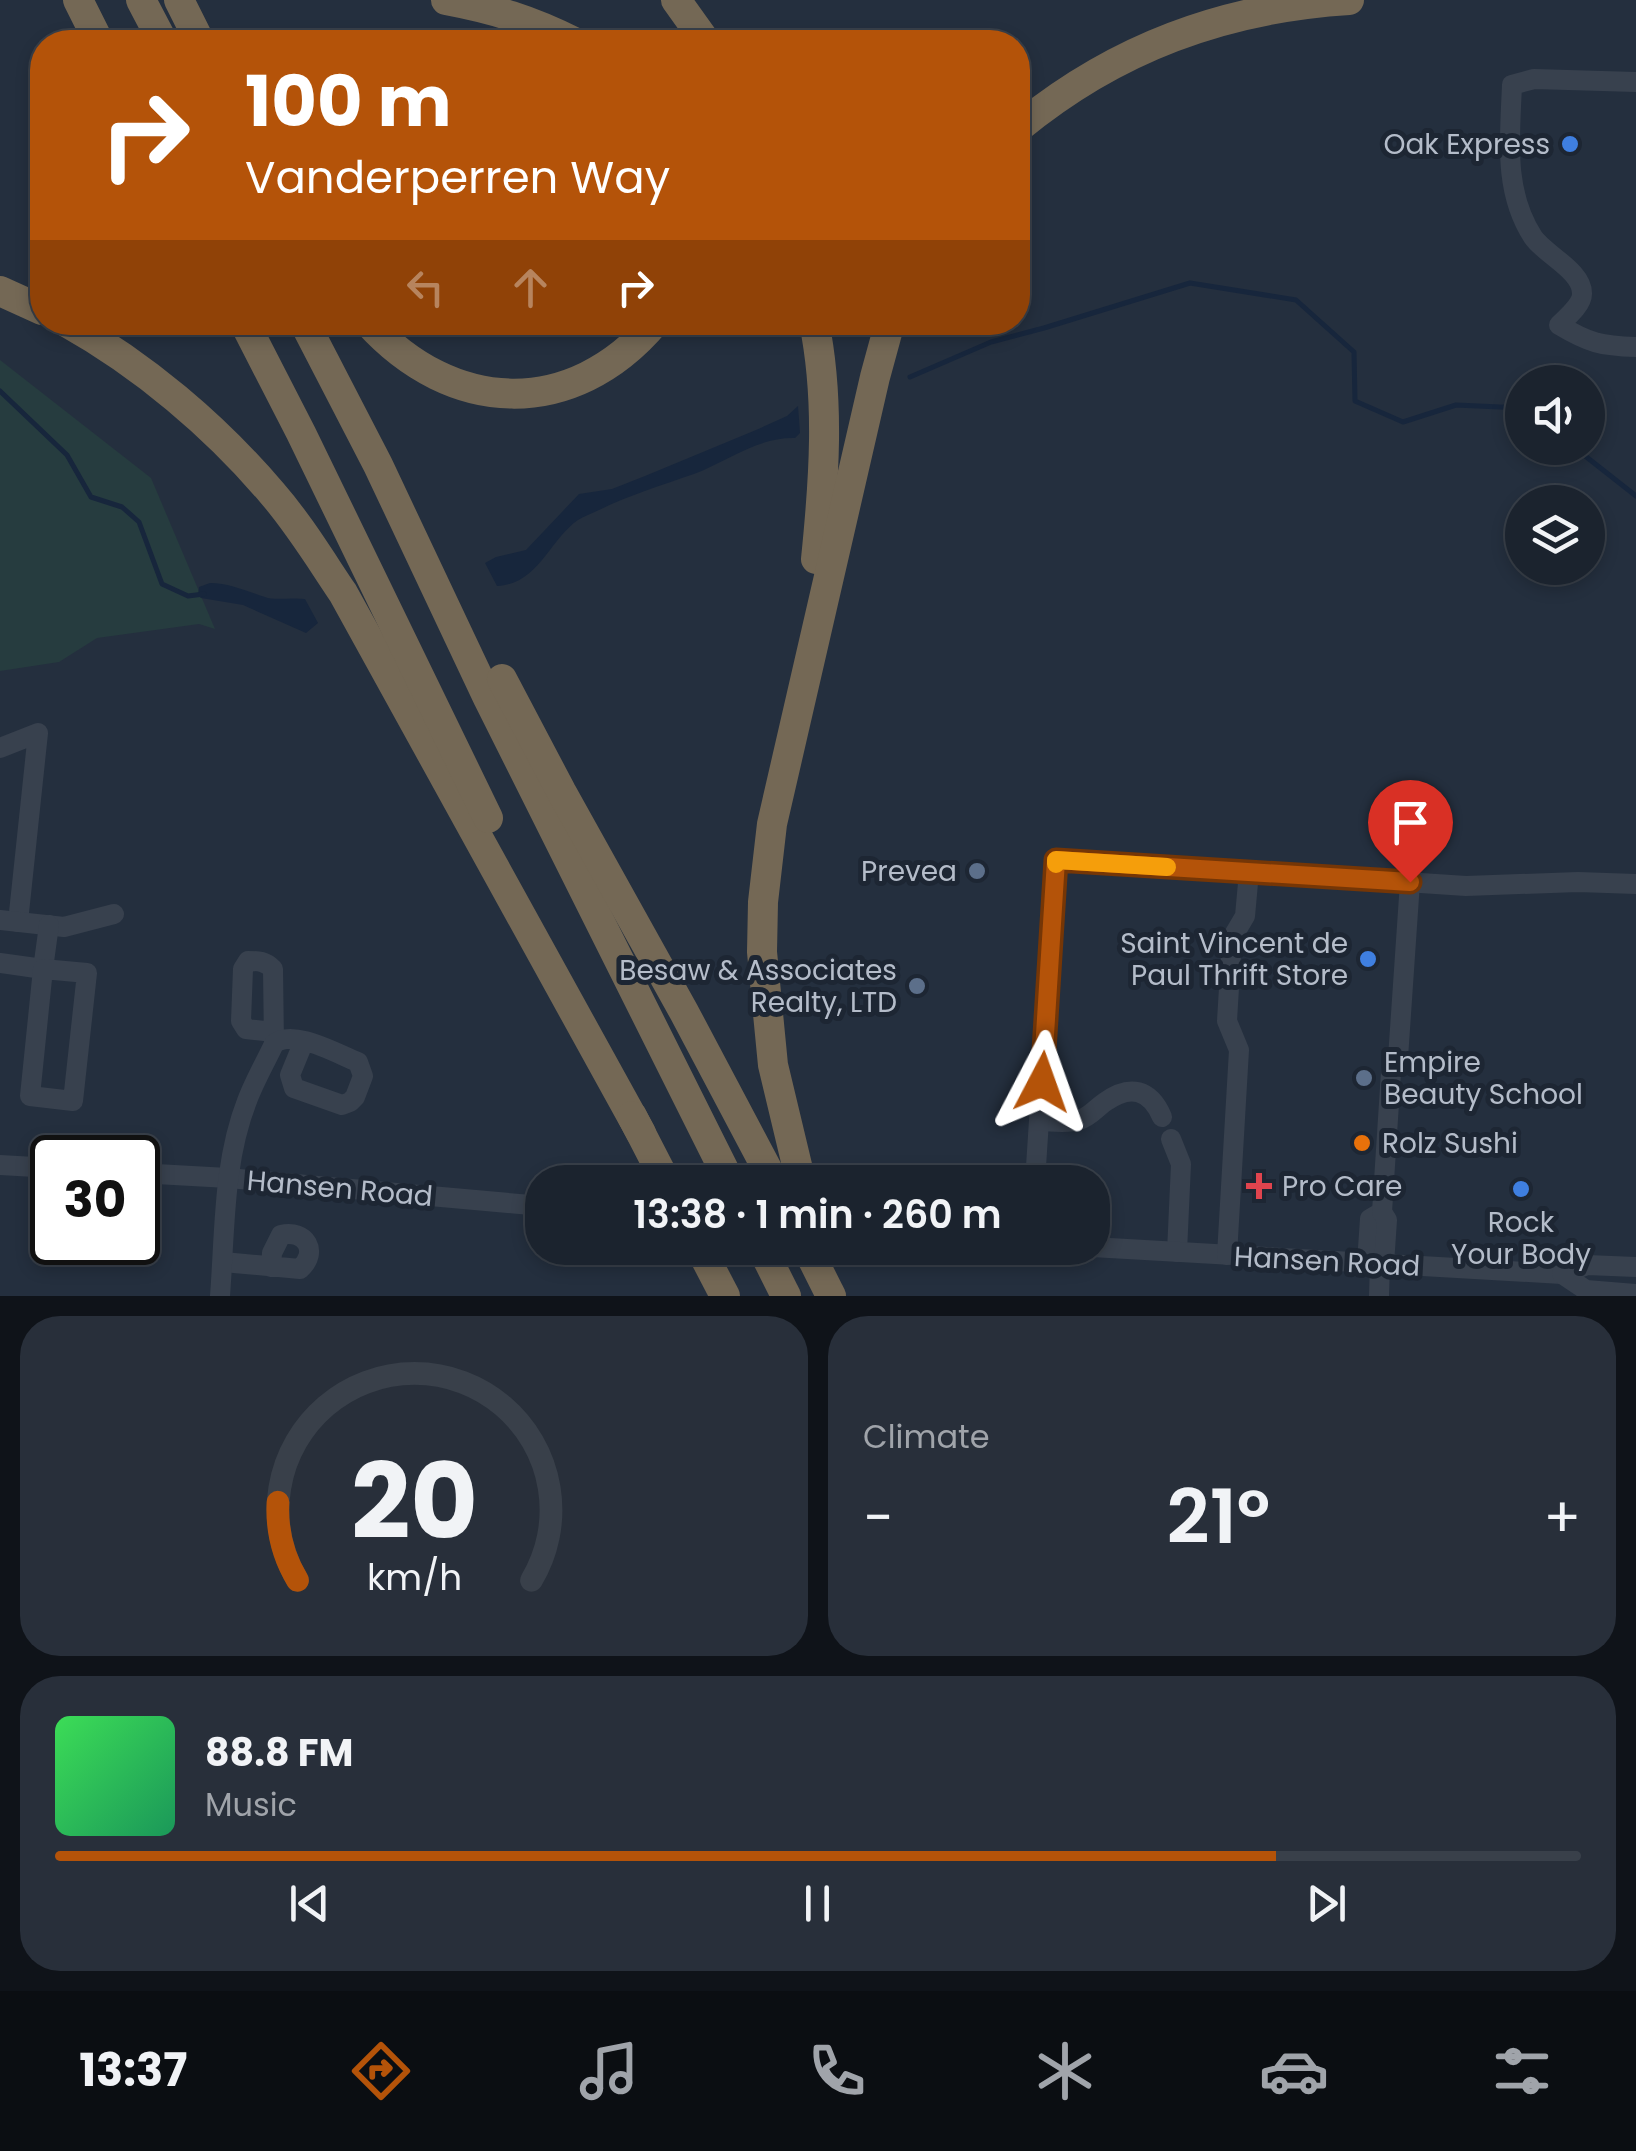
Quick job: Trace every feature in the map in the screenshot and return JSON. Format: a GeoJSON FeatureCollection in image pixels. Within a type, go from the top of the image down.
{"type":"FeatureCollection","features":[{"type":"Feature","properties":{"kind":"highway"},"geometry":{"type":"LineString","coordinates":[[78,0],[93,30]]}},
{"type":"Feature","properties":{"kind":"highway"},"geometry":{"type":"LineString","coordinates":[[141,0],[157,30]]}},
{"type":"Feature","properties":{"kind":"highway"},"geometry":{"type":"LineString","coordinates":[[179,0],[194,30]]}},
{"type":"Feature","properties":{"kind":"highway"},"geometry":{"type":"LineString","coordinates":[[446,0],[481,6],[550,30]]}},
{"type":"Feature","properties":{"kind":"highway"},"geometry":{"type":"LineString","coordinates":[[676,0],[697,30]]}},
{"type":"Feature","properties":{"kind":"highway"},"geometry":{"type":"LineString","coordinates":[[1030,119],[1085,78],[1165,39],[1254,12],[1349,0]]}},
{"type":"Feature","properties":{"kind":"highway"},"geometry":{"type":"LineString","coordinates":[[0,291],[30,305]]}},
{"type":"Feature","properties":{"kind":"highway"},"geometry":{"type":"LineString","coordinates":[[86,335],[138,368],[202,421],[272,493],[301,530],[343,593],[657,1165]]}},
{"type":"Feature","properties":{"kind":"highway"},"geometry":{"type":"LineString","coordinates":[[251,335],[641,1134]]}},
{"type":"Feature","properties":{"kind":"highway"},"geometry":{"type":"LineString","coordinates":[[311,335],[722,1165]]}},
{"type":"Feature","properties":{"kind":"highway"},"geometry":{"type":"LineString","coordinates":[[379,335],[429,373],[467,388],[506,394],[532,393],[581,380],[627,352],[643,335]]}},
{"type":"Feature","properties":{"kind":"highway"},"geometry":{"type":"LineString","coordinates":[[816,632],[815,563],[823,492],[824,421],[817,335]]}},
{"type":"Feature","properties":{"kind":"highway"},"geometry":{"type":"LineString","coordinates":[[797,1165],[772,1065],[762,952],[763,902],[772,824],[886,335]]}},
{"type":"Feature","properties":{"kind":"highway"},"geometry":{"type":"LineString","coordinates":[[378,465],[502,678],[765,1165]]}},
{"type":"Feature","properties":{"kind":"highway"},"geometry":{"type":"LineString","coordinates":[[709,1265],[725,1296]]}},
{"type":"Feature","properties":{"kind":"highway"},"geometry":{"type":"LineString","coordinates":[[770,1265],[786,1296]]}},
{"type":"Feature","properties":{"kind":"highway"},"geometry":{"type":"LineString","coordinates":[[816,1265],[831,1296]]}},
{"type":"Feature","properties":{"kind":"highway"},"geometry":{"type":"LineString","coordinates":[[835,1265],[848,1296]]}},
{"type":"Feature","properties":{"kind":"street"},"geometry":{"type":"LineString","coordinates":[[1636,82],[1534,80],[1512,85],[1510,176],[1520,210],[1536,242],[1566,264],[1581,288],[1580,302],[1559,325],[1589,342],[1636,347]]}},
{"type":"Feature","properties":{"kind":"street"},"geometry":{"type":"LineString","coordinates":[[0,748],[38,733],[9,921],[64,927],[114,914]]}},
{"type":"Feature","properties":{"kind":"street"},"geometry":{"type":"LineString","coordinates":[[1037,1165],[1056,860],[1466,886],[1636,884]]}},
{"type":"Feature","properties":{"kind":"street"},"geometry":{"type":"LineString","coordinates":[[1227,1255],[1239,1050],[1227,1020],[1232,938],[1245,916],[1248,872]]}},
{"type":"Feature","properties":{"kind":"street"},"geometry":{"type":"LineString","coordinates":[[1379,1296],[1377,1264],[1386,1220],[1382,1212],[1390,1072],[1398,1058],[1410,882]]}},
{"type":"Feature","properties":{"kind":"street"},"geometry":{"type":"LineString","coordinates":[[0,964],[43,969],[87,973],[73,1101],[30,1096],[43,969],[49,925]]}},
{"type":"Feature","properties":{"kind":"street"},"geometry":{"type":"LineString","coordinates":[[220,1296],[228,1178],[247,1100],[274,1038],[304,1041]]}},
{"type":"Feature","properties":{"kind":"street"},"geometry":{"type":"LineString","coordinates":[[1039,1121],[1073,1122],[1112,1098],[1133,1091],[1150,1097],[1162,1118]]}},
{"type":"Feature","properties":{"kind":"street"},"geometry":{"type":"LineString","coordinates":[[1171,1139],[1181,1164],[1177,1252]]}},
{"type":"Feature","properties":{"kind":"street"},"geometry":{"type":"LineString","coordinates":[[0,1165],[30,1167]]}},
{"type":"Feature","properties":{"kind":"street","name":"Hansen Road"},"geometry":{"type":"LineString","coordinates":[[160,1174],[525,1204]]}},
{"type":"Feature","properties":{"kind":"street","name":"Hansen Road"},"geometry":{"type":"LineString","coordinates":[[1110,1247],[1562,1274],[1588,1265],[1636,1267]]}},
{"type":"Feature","properties":{"kind":"street"},"geometry":{"type":"LineString","coordinates":[[222,1262],[271,1266]]}},
{"type":"Feature","properties":{"kind":"street","name":"Hansen Road"},"geometry":{"type":"LineString","coordinates":[[1562,1274],[1586,1290],[1636,1294]]}},
{"type":"Feature","properties":{"kind":"green space"},"geometry":{"type":"Polygon","coordinates":[[[0,360],[151,478],[215,629],[199,624],[97,638],[59,662],[0,671],[0,360]]]}},
{"type":"Feature","properties":{"kind":"water"},"geometry":{"type":"Polygon","coordinates":[[[798,406],[800,433],[795,438],[768,441],[583,517],[568,528],[533,570],[523,578],[497,586],[485,563],[526,550],[579,494],[612,489],[645,476],[787,416],[798,406]]]}},
{"type":"Feature","properties":{"kind":"water"},"geometry":{"type":"Polygon","coordinates":[[[210,583],[269,598],[305,599],[318,623],[306,633],[243,605],[201,598],[199,587],[210,583]]]}},
{"type":"Feature","properties":{"kind":"waterway"},"geometry":{"type":"LineString","coordinates":[[1030,332],[1190,283],[1296,300],[1354,352],[1355,401],[1403,422],[1456,405],[1505,407]]}},
{"type":"Feature","properties":{"kind":"waterway"},"geometry":{"type":"LineString","coordinates":[[910,377],[991,342],[1018,335]]}},
{"type":"Feature","properties":{"kind":"waterway"},"geometry":{"type":"LineString","coordinates":[[0,391],[67,455],[91,497],[122,507],[139,522],[162,584],[188,596],[204,594]]}},
{"type":"Feature","properties":{"kind":"waterway"},"geometry":{"type":"LineString","coordinates":[[1597,465],[1636,496]]}},
{"type":"Feature","properties":{"kind":"slow traffic"},"geometry":{"type":"LineString","coordinates":[[1056,864],[1056,860],[1167,867]]}},
{"type":"Feature","properties":{"kind":"place","name":"Oak Express"},"geometry":{"type":"Point","coordinates":[1570,144]}},
{"type":"Feature","properties":{"kind":"place","name":"Prevea"},"geometry":{"type":"Point","coordinates":[977,871]}},
{"type":"Feature","properties":{"kind":"place","name":"Saint Vincent de Paul Thrift Store"},"geometry":{"type":"Point","coordinates":[1368,959]}},
{"type":"Feature","properties":{"kind":"place","name":"Besaw & Associates Realty, LTD"},"geometry":{"type":"Point","coordinates":[917,986]}},
{"type":"Feature","properties":{"kind":"place","name":"Empire Beauty School"},"geometry":{"type":"Point","coordinates":[1364,1078]}},
{"type":"Feature","properties":{"kind":"place","name":"Rolz Sushi"},"geometry":{"type":"Point","coordinates":[1362,1143]}},
{"type":"Feature","properties":{"kind":"place","name":"Pro Care"},"geometry":{"type":"Point","coordinates":[1259,1186]}},
{"type":"Feature","properties":{"kind":"place","name":"Rock Your Body"},"geometry":{"type":"Point","coordinates":[1521,1189]}},
{"type":"Feature","properties":{"kind":"route"},"geometry":{"type":"LineString","coordinates":[[1042,1082],[1056,860],[1410,882]]}}]}
